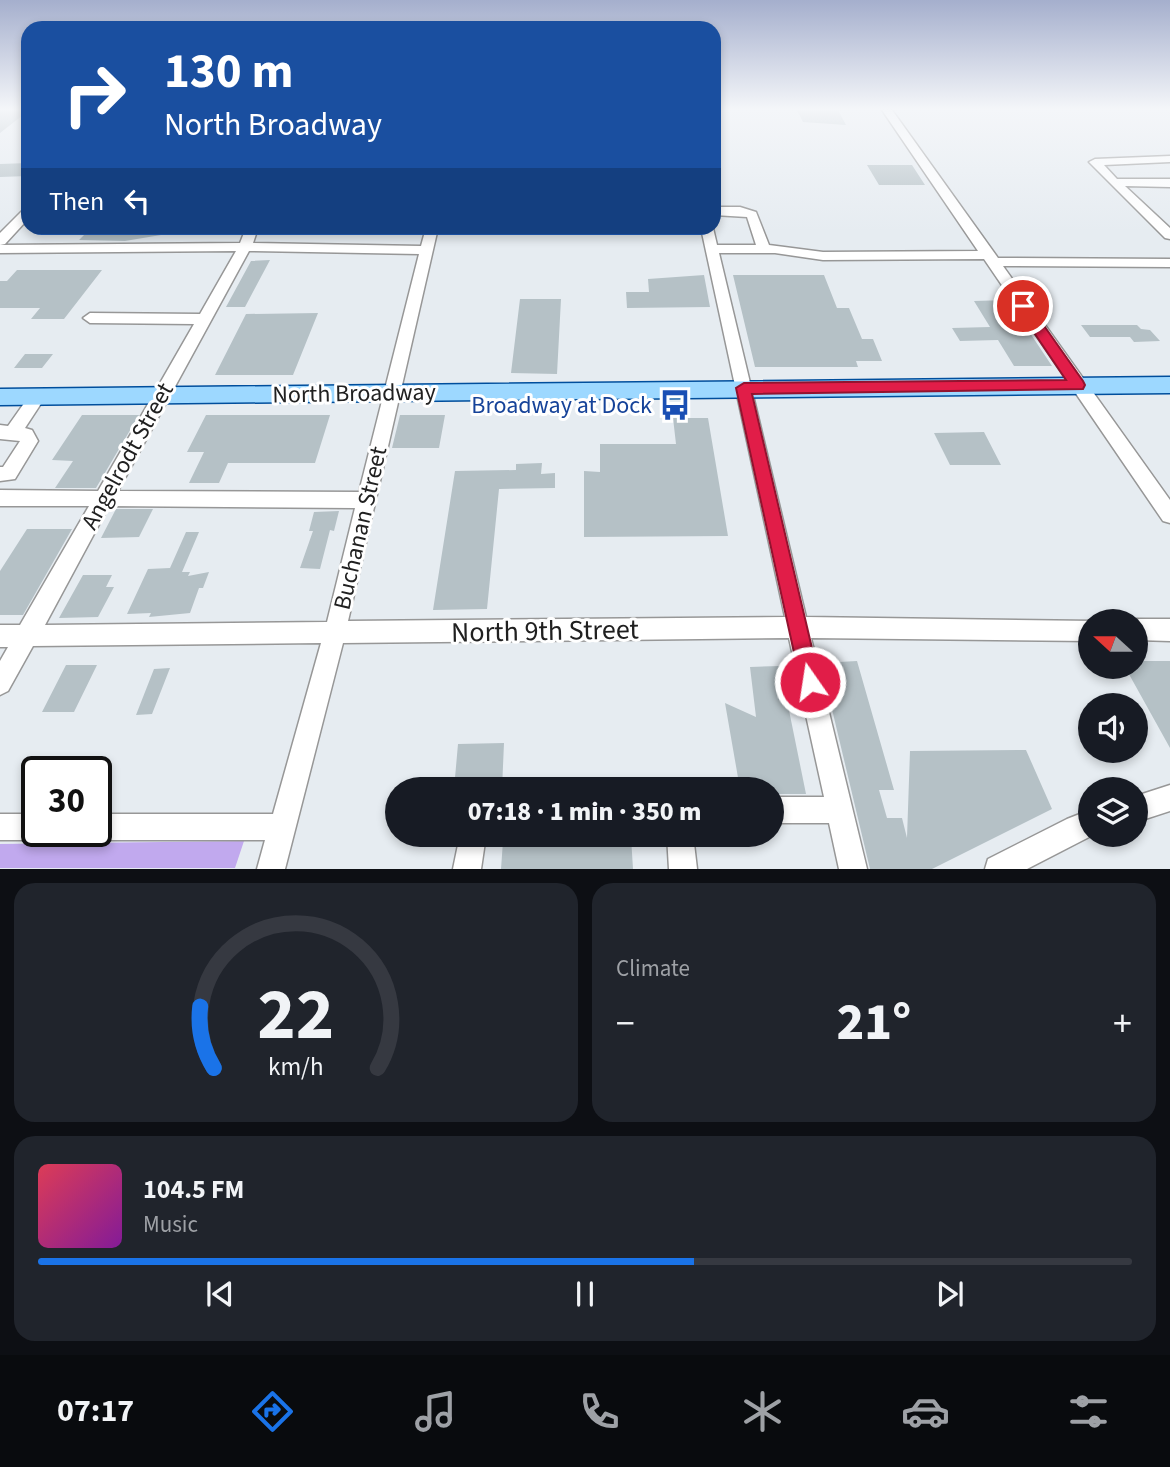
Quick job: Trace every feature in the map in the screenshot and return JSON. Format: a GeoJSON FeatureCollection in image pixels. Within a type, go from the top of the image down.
{"type":"FeatureCollection","features":[{"type":"Feature","properties":{"kind":"main road","name":"North Broadway"},"geometry":{"type":"LineString","coordinates":[[0,397],[1170,385]]}},
{"type":"Feature","properties":{"kind":"street"},"geometry":{"type":"LineString","coordinates":[[915,151],[1170,514]]}},
{"type":"Feature","properties":{"kind":"street"},"geometry":{"type":"LineString","coordinates":[[1170,159],[1095,162],[1170,235]]}},
{"type":"Feature","properties":{"kind":"street"},"geometry":{"type":"LineString","coordinates":[[1114,182],[1170,183]]}},
{"type":"Feature","properties":{"kind":"street"},"geometry":{"type":"LineString","coordinates":[[721,211],[740,211],[752,215],[764,248]]}},
{"type":"Feature","properties":{"kind":"street"},"geometry":{"type":"LineString","coordinates":[[0,241],[21,219]]}},
{"type":"Feature","properties":{"kind":"street","name":"Angelrodt Street"},"geometry":{"type":"LineString","coordinates":[[0,683],[249,235]]}},
{"type":"Feature","properties":{"kind":"street","name":"Buchanan Street"},"geometry":{"type":"LineString","coordinates":[[271,869],[335,632],[430,235]]}},
{"type":"Feature","properties":{"kind":"street"},"geometry":{"type":"LineString","coordinates":[[709,235],[853,869]]}},
{"type":"Feature","properties":{"kind":"street"},"geometry":{"type":"LineString","coordinates":[[0,249],[245,247],[426,250]]}},
{"type":"Feature","properties":{"kind":"street"},"geometry":{"type":"LineString","coordinates":[[712,248],[764,248],[822,256],[1170,263]]}},
{"type":"Feature","properties":{"kind":"street"},"geometry":{"type":"LineString","coordinates":[[90,318],[205,319]]}},
{"type":"Feature","properties":{"kind":"street"},"geometry":{"type":"LineString","coordinates":[[6,432],[38,396]]}},
{"type":"Feature","properties":{"kind":"street"},"geometry":{"type":"LineString","coordinates":[[0,474],[8,474],[29,441],[26,435],[6,432]]}},
{"type":"Feature","properties":{"kind":"street"},"geometry":{"type":"LineString","coordinates":[[0,498],[366,500]]}},
{"type":"Feature","properties":{"kind":"street","name":"North 9th Street"},"geometry":{"type":"LineString","coordinates":[[0,636],[797,627],[1078,630]]}},
{"type":"Feature","properties":{"kind":"street"},"geometry":{"type":"LineString","coordinates":[[1148,630],[1170,630]]}},
{"type":"Feature","properties":{"kind":"street"},"geometry":{"type":"LineString","coordinates":[[1148,805],[1170,798]]}},
{"type":"Feature","properties":{"kind":"street"},"geometry":{"type":"LineString","coordinates":[[784,810],[840,810]]}},
{"type":"Feature","properties":{"kind":"street"},"geometry":{"type":"LineString","coordinates":[[0,827],[21,827]]}},
{"type":"Feature","properties":{"kind":"street"},"geometry":{"type":"LineString","coordinates":[[112,827],[283,827]]}},
{"type":"Feature","properties":{"kind":"street"},"geometry":{"type":"LineString","coordinates":[[998,869],[1078,827]]}},
{"type":"Feature","properties":{"kind":"street"},"geometry":{"type":"LineString","coordinates":[[467,869],[471,847]]}},
{"type":"Feature","properties":{"kind":"street"},"geometry":{"type":"LineString","coordinates":[[681,847],[683,869]]}},
{"type":"Feature","properties":{"kind":"shaded area"},"geometry":{"type":"Polygon","coordinates":[[[244,841],[235,868],[0,868],[0,844],[21,844],[21,847],[112,847],[112,843],[244,841]]]}},
{"type":"Feature","properties":{"kind":"building"},"geometry":{"type":"Polygon","coordinates":[[[21,163],[21,176],[0,177],[0,164],[21,163]]]}},
{"type":"Feature","properties":{"kind":"building"},"geometry":{"type":"Polygon","coordinates":[[[867,165],[912,165],[925,185],[879,185],[867,165]]]}},
{"type":"Feature","properties":{"kind":"building"},"geometry":{"type":"Polygon","coordinates":[[[84,235],[161,235],[125,241],[79,240],[84,235]]]}},
{"type":"Feature","properties":{"kind":"building"},"geometry":{"type":"Polygon","coordinates":[[[270,260],[245,307],[226,307],[251,261],[270,260]]]}},
{"type":"Feature","properties":{"kind":"building"},"geometry":{"type":"Polygon","coordinates":[[[17,270],[102,270],[64,319],[31,319],[40,308],[0,308],[0,281],[7,281],[17,270]]]}},
{"type":"Feature","properties":{"kind":"building"},"geometry":{"type":"Polygon","coordinates":[[[704,275],[710,307],[627,308],[626,292],[649,292],[648,279],[704,275]]]}},
{"type":"Feature","properties":{"kind":"building"},"geometry":{"type":"Polygon","coordinates":[[[733,275],[824,275],[837,308],[849,308],[862,339],[873,339],[882,361],[856,361],[858,367],[755,367],[733,275]]]}},
{"type":"Feature","properties":{"kind":"building"},"geometry":{"type":"Polygon","coordinates":[[[520,299],[561,299],[557,374],[511,373],[520,299]]]}},
{"type":"Feature","properties":{"kind":"building"},"geometry":{"type":"Polygon","coordinates":[[[1008,300],[1052,366],[1014,366],[998,340],[960,341],[952,328],[990,327],[974,301],[1008,300]]]}},
{"type":"Feature","properties":{"kind":"building"},"geometry":{"type":"Polygon","coordinates":[[[318,313],[293,375],[215,375],[246,314],[318,313]]]}},
{"type":"Feature","properties":{"kind":"building"},"geometry":{"type":"Polygon","coordinates":[[[1081,325],[1137,325],[1141,329],[1150,330],[1160,341],[1134,342],[1130,337],[1090,337],[1081,325]]]}},
{"type":"Feature","properties":{"kind":"building"},"geometry":{"type":"Polygon","coordinates":[[[25,354],[53,354],[42,368],[14,368],[25,354]]]}},
{"type":"Feature","properties":{"kind":"building"},"geometry":{"type":"Polygon","coordinates":[[[82,415],[139,415],[96,488],[55,488],[73,461],[52,460],[82,415]]]}},
{"type":"Feature","properties":{"kind":"building"},"geometry":{"type":"Polygon","coordinates":[[[206,415],[330,415],[315,463],[228,463],[219,483],[189,483],[204,452],[187,452],[206,415]]]}},
{"type":"Feature","properties":{"kind":"building"},"geometry":{"type":"Polygon","coordinates":[[[400,415],[445,415],[439,448],[392,448],[400,415]]]}},
{"type":"Feature","properties":{"kind":"building"},"geometry":{"type":"Polygon","coordinates":[[[673,418],[708,418],[728,536],[584,537],[584,471],[600,472],[600,444],[676,444],[673,418]]]}},
{"type":"Feature","properties":{"kind":"building"},"geometry":{"type":"Polygon","coordinates":[[[984,432],[1001,465],[950,465],[934,433],[984,432]]]}},
{"type":"Feature","properties":{"kind":"building"},"geometry":{"type":"Polygon","coordinates":[[[542,463],[541,474],[555,473],[555,488],[499,489],[487,609],[433,610],[455,471],[516,470],[516,464],[542,463]]]}},
{"type":"Feature","properties":{"kind":"building"},"geometry":{"type":"Polygon","coordinates":[[[116,509],[153,509],[139,537],[101,538],[116,509]]]}},
{"type":"Feature","properties":{"kind":"building"},"geometry":{"type":"Polygon","coordinates":[[[339,511],[334,531],[330,530],[320,569],[300,568],[313,531],[309,531],[314,512],[339,511]]]}},
{"type":"Feature","properties":{"kind":"building"},"geometry":{"type":"Polygon","coordinates":[[[27,529],[72,529],[23,615],[0,615],[0,571],[27,529]]]}},
{"type":"Feature","properties":{"kind":"building"},"geometry":{"type":"Polygon","coordinates":[[[186,532],[199,532],[182,572],[190,572],[188,576],[209,572],[203,588],[199,588],[190,613],[149,617],[151,613],[127,614],[148,569],[170,568],[186,532]]]}},
{"type":"Feature","properties":{"kind":"building"},"geometry":{"type":"Polygon","coordinates":[[[83,575],[112,575],[106,587],[114,587],[98,617],[59,618],[83,575]]]}},
{"type":"Feature","properties":{"kind":"building"},"geometry":{"type":"Polygon","coordinates":[[[857,661],[894,790],[879,790],[887,818],[902,818],[907,838],[910,751],[1026,750],[1052,809],[932,869],[870,869],[821,663],[857,661]]]}},
{"type":"Feature","properties":{"kind":"building"},"geometry":{"type":"Polygon","coordinates":[[[1148,661],[1170,661],[1170,748],[1148,708],[1148,693],[1139,693],[1132,679],[1148,679],[1148,661]]]}},
{"type":"Feature","properties":{"kind":"building"},"geometry":{"type":"Polygon","coordinates":[[[66,665],[97,665],[74,712],[42,712],[66,665]]]}},
{"type":"Feature","properties":{"kind":"building"},"geometry":{"type":"Polygon","coordinates":[[[780,666],[806,794],[784,794],[784,777],[738,777],[725,703],[756,717],[750,667],[780,666]]]}},
{"type":"Feature","properties":{"kind":"building"},"geometry":{"type":"Polygon","coordinates":[[[170,668],[152,714],[136,715],[154,669],[170,668]]]}},
{"type":"Feature","properties":{"kind":"building"},"geometry":{"type":"Polygon","coordinates":[[[504,743],[503,777],[455,777],[458,744],[504,743]]]}},
{"type":"Feature","properties":{"kind":"building"},"geometry":{"type":"Polygon","coordinates":[[[503,847],[632,847],[633,869],[501,869],[503,847]]]}},
{"type":"Feature","properties":{"kind":"place","name":"Broadway at Dock"},"geometry":{"type":"Point","coordinates":[675,405]}},
{"type":"Feature","properties":{"kind":"route"},"geometry":{"type":"LineString","coordinates":[[810,682],[744,388],[1078,385],[1023,306]]}}]}
